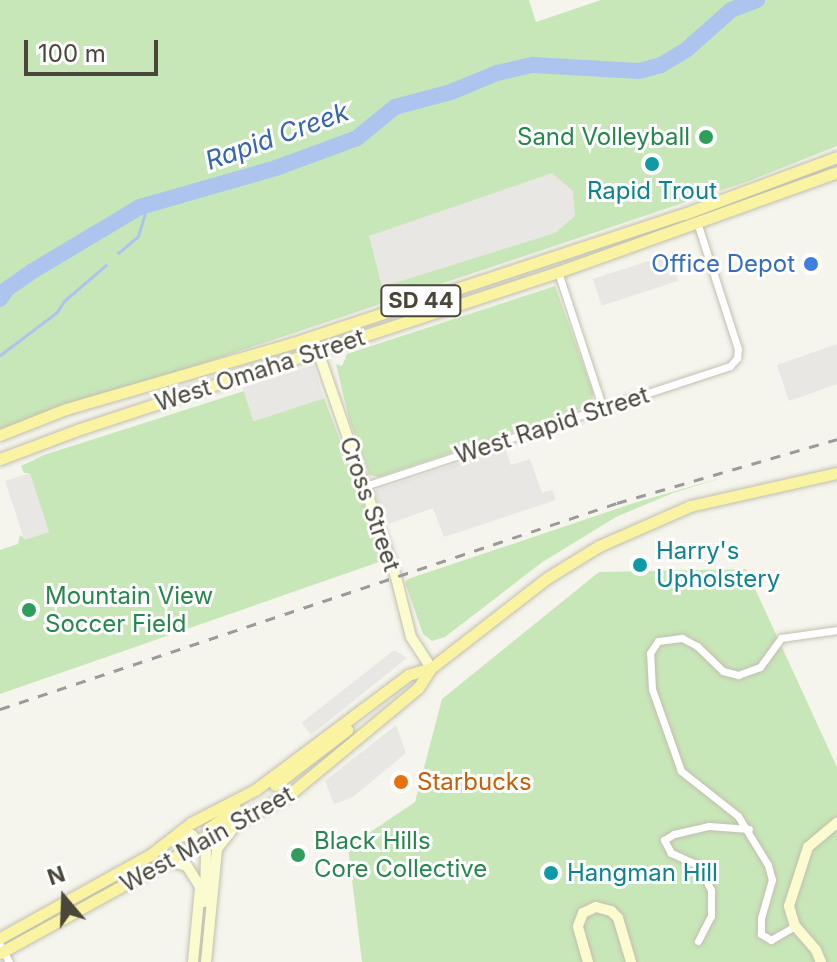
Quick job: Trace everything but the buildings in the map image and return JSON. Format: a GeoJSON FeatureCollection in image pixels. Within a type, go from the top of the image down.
{"type":"FeatureCollection","features":[{"type":"Feature","properties":{"kind":"main road","name":"West Omaha Street"},"geometry":{"type":"LineString","coordinates":[[0,435],[66,409],[313,337],[684,214],[837,157]]}},
{"type":"Feature","properties":{"kind":"main road","name":"West Omaha Street"},"geometry":{"type":"LineString","coordinates":[[0,459],[80,429],[558,272],[837,172]]}},
{"type":"Feature","properties":{"kind":"main road","name":"West Main Street"},"geometry":{"type":"LineString","coordinates":[[3,953],[168,861],[203,845],[303,784],[418,688],[431,668],[547,578],[599,546],[643,525],[724,496],[837,473]]}},
{"type":"Feature","properties":{"kind":"main road","name":"West Main Street"},"geometry":{"type":"LineString","coordinates":[[0,938],[280,773],[408,675],[431,668]]}},
{"type":"Feature","properties":{"kind":"main road"},"geometry":{"type":"LineString","coordinates":[[203,845],[209,828],[299,770],[348,729],[366,706]]}},
{"type":"Feature","properties":{"kind":"street","name":"West Rapid Street"},"geometry":{"type":"LineString","coordinates":[[365,486],[730,366],[737,358],[738,349],[697,222]]}},
{"type":"Feature","properties":{"kind":"street"},"geometry":{"type":"LineString","coordinates":[[558,272],[603,409]]}},
{"type":"Feature","properties":{"kind":"street","name":"Cross Street"},"geometry":{"type":"LineString","coordinates":[[313,337],[365,486],[411,637],[431,668]]}},
{"type":"Feature","properties":{"kind":"street"},"geometry":{"type":"LineString","coordinates":[[795,926],[771,940],[761,934],[761,918],[772,880],[749,829],[730,808],[695,785],[681,771],[652,689],[650,653],[658,641],[682,638],[697,646],[723,671],[746,674],[760,667],[781,638],[837,630]]}},
{"type":"Feature","properties":{"kind":"street"},"geometry":{"type":"LineString","coordinates":[[821,962],[816,950],[795,926],[789,906],[808,847],[837,823]]}},
{"type":"Feature","properties":{"kind":"street"},"geometry":{"type":"LineString","coordinates":[[206,962],[217,849],[239,824]]}},
{"type":"Feature","properties":{"kind":"street"},"geometry":{"type":"LineString","coordinates":[[698,941],[711,916],[711,890],[698,865],[671,853],[664,840],[674,834],[709,826],[749,829]]}},
{"type":"Feature","properties":{"kind":"street"},"geometry":{"type":"LineString","coordinates":[[169,841],[187,834],[203,845],[207,856],[204,914],[208,931]]}},
{"type":"Feature","properties":{"kind":"street"},"geometry":{"type":"LineString","coordinates":[[193,962],[203,845]]}},
{"type":"Feature","properties":{"kind":"street"},"geometry":{"type":"LineString","coordinates":[[168,861],[187,866],[200,887]]}},
{"type":"Feature","properties":{"kind":"street"},"geometry":{"type":"LineString","coordinates":[[588,962],[578,926],[583,913],[596,907],[611,911],[618,918],[631,962]]}},
{"type":"Feature","properties":{"kind":"green space"},"geometry":{"type":"Polygon","coordinates":[[[0,0],[529,0],[536,22],[601,0],[837,0],[837,146],[749,181],[0,431],[0,0]]]}},
{"type":"Feature","properties":{"kind":"green space"},"geometry":{"type":"Polygon","coordinates":[[[555,286],[593,392],[592,405],[379,477],[369,475],[349,419],[336,364],[342,366],[347,354],[555,286]]]}},
{"type":"Feature","properties":{"kind":"green space"},"geometry":{"type":"Polygon","coordinates":[[[244,391],[254,421],[324,398],[385,560],[0,694],[0,550],[18,544],[20,535],[25,539],[30,473],[24,473],[21,466],[44,455],[244,391]]]}},
{"type":"Feature","properties":{"kind":"green space"},"geometry":{"type":"Polygon","coordinates":[[[728,476],[673,493],[616,517],[541,563],[445,637],[432,641],[423,634],[405,582],[408,579],[637,502],[728,476]]]}},
{"type":"Feature","properties":{"kind":"green space"},"geometry":{"type":"Polygon","coordinates":[[[746,569],[837,767],[837,962],[362,962],[348,847],[415,802],[442,699],[599,572],[746,569]]]}},
{"type":"Feature","properties":{"kind":"shaded area"},"geometry":{"type":"Polygon","coordinates":[[[552,173],[573,191],[575,216],[555,233],[382,287],[369,236],[552,173]]]}},
{"type":"Feature","properties":{"kind":"shaded area"},"geometry":{"type":"Polygon","coordinates":[[[670,254],[679,281],[602,306],[593,279],[670,254]]]}},
{"type":"Feature","properties":{"kind":"shaded area"},"geometry":{"type":"Polygon","coordinates":[[[837,344],[837,384],[789,401],[777,365],[837,344]]]}},
{"type":"Feature","properties":{"kind":"shaded area"},"geometry":{"type":"Polygon","coordinates":[[[313,365],[324,398],[253,421],[243,388],[313,365]]]}},
{"type":"Feature","properties":{"kind":"shaded area"},"geometry":{"type":"Polygon","coordinates":[[[505,448],[511,465],[530,459],[542,493],[552,490],[556,500],[444,537],[433,508],[386,525],[374,491],[505,448]]]}},
{"type":"Feature","properties":{"kind":"shaded area"},"geometry":{"type":"Polygon","coordinates":[[[30,473],[49,532],[24,540],[5,481],[30,473]]]}},
{"type":"Feature","properties":{"kind":"shaded area"},"geometry":{"type":"Polygon","coordinates":[[[394,650],[407,658],[311,735],[302,723],[394,650]]]}},
{"type":"Feature","properties":{"kind":"shaded area"},"geometry":{"type":"Polygon","coordinates":[[[396,725],[406,753],[353,797],[334,804],[325,781],[396,725]]]}},
{"type":"Feature","properties":{"kind":"waterway","name":"Rapid Creek"},"geometry":{"type":"LineString","coordinates":[[0,299],[7,289],[31,272],[140,207],[276,168],[357,138],[395,107],[451,92],[497,73],[533,65],[639,71],[661,65],[686,50],[731,10],[757,0]]}},
{"type":"Feature","properties":{"kind":"waterway"},"geometry":{"type":"LineString","coordinates":[[118,253],[138,236],[148,204]]}},
{"type":"Feature","properties":{"kind":"waterway"},"geometry":{"type":"LineString","coordinates":[[0,355],[57,312],[64,301],[106,265]]}},
{"type":"Feature","properties":{"kind":"railway"},"geometry":{"type":"LineString","coordinates":[[0,709],[617,503],[837,439]]}},
{"type":"Feature","properties":{"kind":"place","name":"Sand Volleyball"},"geometry":{"type":"Point","coordinates":[706,137]}},
{"type":"Feature","properties":{"kind":"place","name":"Rapid Trout"},"geometry":{"type":"Point","coordinates":[652,164]}},
{"type":"Feature","properties":{"kind":"place","name":"Office Depot"},"geometry":{"type":"Point","coordinates":[811,264]}},
{"type":"Feature","properties":{"kind":"place","name":"Harry's Upholstery"},"geometry":{"type":"Point","coordinates":[640,565]}},
{"type":"Feature","properties":{"kind":"place","name":"Mountain View Soccer Field"},"geometry":{"type":"Point","coordinates":[29,610]}},
{"type":"Feature","properties":{"kind":"place","name":"Starbucks"},"geometry":{"type":"Point","coordinates":[401,782]}},
{"type":"Feature","properties":{"kind":"place","name":"Black Hills Core Collective"},"geometry":{"type":"Point","coordinates":[298,855]}},
{"type":"Feature","properties":{"kind":"place","name":"Hangman Hill"},"geometry":{"type":"Point","coordinates":[551,873]}}]}
